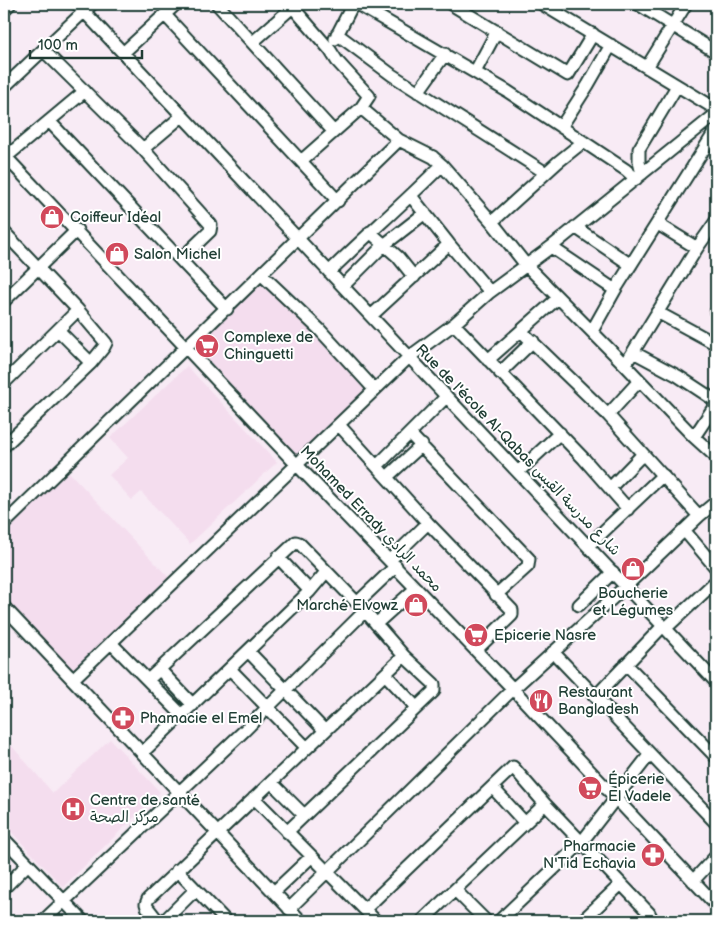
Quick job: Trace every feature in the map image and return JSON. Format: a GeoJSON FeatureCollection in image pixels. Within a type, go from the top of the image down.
{"type":"FeatureCollection","features":[{"type":"Feature","properties":{"kind":"street"},"geometry":{"type":"LineString","coordinates":[[124,53],[176,4]]}},
{"type":"Feature","properties":{"kind":"street"},"geometry":{"type":"LineString","coordinates":[[218,4],[333,131]]}},
{"type":"Feature","properties":{"kind":"street"},"geometry":{"type":"LineString","coordinates":[[330,50],[353,4]]}},
{"type":"Feature","properties":{"kind":"street"},"geometry":{"type":"LineString","coordinates":[[357,4],[475,72],[639,176]]}},
{"type":"Feature","properties":{"kind":"street"},"geometry":{"type":"LineString","coordinates":[[452,4],[568,75],[588,85]]}},
{"type":"Feature","properties":{"kind":"street"},"geometry":{"type":"LineString","coordinates":[[638,4],[716,52]]}},
{"type":"Feature","properties":{"kind":"street"},"geometry":{"type":"LineString","coordinates":[[647,68],[686,4]]}},
{"type":"Feature","properties":{"kind":"street"},"geometry":{"type":"LineString","coordinates":[[252,42],[293,5],[369,96],[361,108],[301,161]]}},
{"type":"Feature","properties":{"kind":"street"},"geometry":{"type":"LineString","coordinates":[[547,5],[716,109]]}},
{"type":"Feature","properties":{"kind":"street"},"geometry":{"type":"LineString","coordinates":[[5,83],[43,50],[84,6]]}},
{"type":"Feature","properties":{"kind":"street","name":"Rue de l'école Al-Qabas شارع مدرسة القبس"},"geometry":{"type":"LineString","coordinates":[[84,6],[182,116],[716,682]]}},
{"type":"Feature","properties":{"kind":"street"},"geometry":{"type":"LineString","coordinates":[[165,15],[338,201]]}},
{"type":"Feature","properties":{"kind":"street"},"geometry":{"type":"LineString","coordinates":[[475,72],[497,31]]}},
{"type":"Feature","properties":{"kind":"street"},"geometry":{"type":"LineString","coordinates":[[337,34],[392,75],[546,173]]}},
{"type":"Feature","properties":{"kind":"street"},"geometry":{"type":"LineString","coordinates":[[568,75],[593,34]]}},
{"type":"Feature","properties":{"kind":"street"},"geometry":{"type":"LineString","coordinates":[[560,127],[588,85],[611,45]]}},
{"type":"Feature","properties":{"kind":"street"},"geometry":{"type":"LineString","coordinates":[[43,50],[142,149],[211,226],[210,231],[181,259]]}},
{"type":"Feature","properties":{"kind":"street"},"geometry":{"type":"LineString","coordinates":[[418,92],[445,54]]}},
{"type":"Feature","properties":{"kind":"street"},"geometry":{"type":"LineString","coordinates":[[639,176],[639,150],[677,86]]}},
{"type":"Feature","properties":{"kind":"street"},"geometry":{"type":"LineString","coordinates":[[5,156],[84,91]]}},
{"type":"Feature","properties":{"kind":"street"},"geometry":{"type":"LineString","coordinates":[[361,108],[399,140],[433,157],[442,165],[492,222],[526,265],[716,458]]}},
{"type":"Feature","properties":{"kind":"street"},"geometry":{"type":"LineString","coordinates":[[72,679],[408,357],[454,324],[490,292],[550,247],[716,114]]}},
{"type":"Feature","properties":{"kind":"street"},"geometry":{"type":"LineString","coordinates":[[142,149],[182,116]]}},
{"type":"Feature","properties":{"kind":"street"},"geometry":{"type":"LineString","coordinates":[[49,121],[181,259],[226,309]]}},
{"type":"Feature","properties":{"kind":"street"},"geometry":{"type":"LineString","coordinates":[[592,331],[615,290],[716,130]]}},
{"type":"Feature","properties":{"kind":"street"},"geometry":{"type":"LineString","coordinates":[[4,524],[399,140]]}},
{"type":"Feature","properties":{"kind":"street"},"geometry":{"type":"LineString","coordinates":[[492,222],[583,142]]}},
{"type":"Feature","properties":{"kind":"street","name":"Mohamed Errady محمد الرادي"},"geometry":{"type":"LineString","coordinates":[[5,156],[716,905]]}},
{"type":"Feature","properties":{"kind":"street"},"geometry":{"type":"LineString","coordinates":[[330,272],[370,232],[412,196],[442,165]]}},
{"type":"Feature","properties":{"kind":"street"},"geometry":{"type":"LineString","coordinates":[[412,196],[449,244],[490,292]]}},
{"type":"Feature","properties":{"kind":"street"},"geometry":{"type":"LineString","coordinates":[[343,286],[384,245],[425,213]]}},
{"type":"Feature","properties":{"kind":"street"},"geometry":{"type":"LineString","coordinates":[[658,224],[697,248]]}},
{"type":"Feature","properties":{"kind":"street"},"geometry":{"type":"LineString","coordinates":[[625,365],[697,248],[715,226]]}},
{"type":"Feature","properties":{"kind":"street"},"geometry":{"type":"LineString","coordinates":[[575,227],[631,265]]}},
{"type":"Feature","properties":{"kind":"street"},"geometry":{"type":"LineString","coordinates":[[4,300],[77,230]]}},
{"type":"Feature","properties":{"kind":"street"},"geometry":{"type":"LineString","coordinates":[[4,232],[78,310],[106,343],[91,363],[4,446]]}},
{"type":"Feature","properties":{"kind":"street"},"geometry":{"type":"LineString","coordinates":[[370,232],[398,257],[414,277]]}},
{"type":"Feature","properties":{"kind":"street"},"geometry":{"type":"LineString","coordinates":[[371,316],[449,244]]}},
{"type":"Feature","properties":{"kind":"street"},"geometry":{"type":"LineString","coordinates":[[550,247],[615,290]]}},
{"type":"Feature","properties":{"kind":"street"},"geometry":{"type":"LineString","coordinates":[[262,275],[319,329],[374,389]]}},
{"type":"Feature","properties":{"kind":"street"},"geometry":{"type":"LineString","coordinates":[[488,360],[558,298]]}},
{"type":"Feature","properties":{"kind":"street"},"geometry":{"type":"LineString","coordinates":[[4,383],[78,310]]}},
{"type":"Feature","properties":{"kind":"street"},"geometry":{"type":"LineString","coordinates":[[657,312],[716,344]]}},
{"type":"Feature","properties":{"kind":"street"},"geometry":{"type":"LineString","coordinates":[[454,324],[560,433],[628,509]]}},
{"type":"Feature","properties":{"kind":"street"},"geometry":{"type":"LineString","coordinates":[[59,330],[91,363]]}},
{"type":"Feature","properties":{"kind":"street"},"geometry":{"type":"LineString","coordinates":[[521,331],[608,416],[699,516]]}},
{"type":"Feature","properties":{"kind":"street"},"geometry":{"type":"LineString","coordinates":[[500,373],[532,341]]}},
{"type":"Feature","properties":{"kind":"street"},"geometry":{"type":"LineString","coordinates":[[633,352],[678,376],[716,402],[694,437]]}},
{"type":"Feature","properties":{"kind":"street"},"geometry":{"type":"LineString","coordinates":[[608,416],[639,381]]}},
{"type":"Feature","properties":{"kind":"street"},"geometry":{"type":"LineString","coordinates":[[377,466],[446,396]]}},
{"type":"Feature","properties":{"kind":"street"},"geometry":{"type":"LineString","coordinates":[[339,425],[428,523],[514,613],[476,650]]}},
{"type":"Feature","properties":{"kind":"street"},"geometry":{"type":"LineString","coordinates":[[518,472],[560,433]]}},
{"type":"Feature","properties":{"kind":"street"},"geometry":{"type":"LineString","coordinates":[[410,434],[529,559],[528,566],[496,595]]}},
{"type":"Feature","properties":{"kind":"street"},"geometry":{"type":"LineString","coordinates":[[387,477],[422,445]]}},
{"type":"Feature","properties":{"kind":"street"},"geometry":{"type":"LineString","coordinates":[[610,488],[644,454]]}},
{"type":"Feature","properties":{"kind":"street"},"geometry":{"type":"LineString","coordinates":[[588,546],[663,475]]}},
{"type":"Feature","properties":{"kind":"street"},"geometry":{"type":"LineString","coordinates":[[4,607],[274,892],[294,917],[328,872],[513,689],[716,502]]}},
{"type":"Feature","properties":{"kind":"street"},"geometry":{"type":"LineString","coordinates":[[43,921],[238,737],[285,689],[361,607],[393,563],[428,523]]}},
{"type":"Feature","properties":{"kind":"street"},"geometry":{"type":"LineString","coordinates":[[684,530],[716,568]]}},
{"type":"Feature","properties":{"kind":"street"},"geometry":{"type":"LineString","coordinates":[[148,680],[296,542],[361,607],[404,656],[434,684],[436,687],[434,691],[287,832]]}},
{"type":"Feature","properties":{"kind":"street"},"geometry":{"type":"LineString","coordinates":[[278,557],[310,591]]}},
{"type":"Feature","properties":{"kind":"street"},"geometry":{"type":"LineString","coordinates":[[142,753],[310,591],[326,572]]}},
{"type":"Feature","properties":{"kind":"street"},"geometry":{"type":"LineString","coordinates":[[579,604],[613,572]]}},
{"type":"Feature","properties":{"kind":"street"},"geometry":{"type":"LineString","coordinates":[[596,696],[664,627],[716,581]]}},
{"type":"Feature","properties":{"kind":"street"},"geometry":{"type":"LineString","coordinates":[[376,624],[416,588]]}},
{"type":"Feature","properties":{"kind":"street"},"geometry":{"type":"LineString","coordinates":[[110,643],[182,715]]}},
{"type":"Feature","properties":{"kind":"street"},"geometry":{"type":"LineString","coordinates":[[248,651],[325,731]]}},
{"type":"Feature","properties":{"kind":"street"},"geometry":{"type":"LineString","coordinates":[[553,652],[716,823]]}},
{"type":"Feature","properties":{"kind":"street"},"geometry":{"type":"LineString","coordinates":[[158,921],[147,907],[147,901],[177,870],[404,656]]}},
{"type":"Feature","properties":{"kind":"street"},"geometry":{"type":"LineString","coordinates":[[626,664],[716,757]]}},
{"type":"Feature","properties":{"kind":"street"},"geometry":{"type":"LineString","coordinates":[[230,669],[306,748]]}},
{"type":"Feature","properties":{"kind":"street"},"geometry":{"type":"LineString","coordinates":[[160,670],[193,704]]}},
{"type":"Feature","properties":{"kind":"street"},"geometry":{"type":"LineString","coordinates":[[385,674],[416,707]]}},
{"type":"Feature","properties":{"kind":"street"},"geometry":{"type":"LineString","coordinates":[[500,921],[581,843],[650,754]]}},
{"type":"Feature","properties":{"kind":"street"},"geometry":{"type":"LineString","coordinates":[[365,909],[514,767],[581,843],[649,913],[651,917],[647,921]]}},
{"type":"Feature","properties":{"kind":"street"},"geometry":{"type":"LineString","coordinates":[[271,782],[304,815]]}},
{"type":"Feature","properties":{"kind":"street"},"geometry":{"type":"LineString","coordinates":[[492,787],[525,823]]}},
{"type":"Feature","properties":{"kind":"street"},"geometry":{"type":"LineString","coordinates":[[254,798],[376,921]]}},
{"type":"Feature","properties":{"kind":"street"},"geometry":{"type":"LineString","coordinates":[[422,921],[545,804]]}},
{"type":"Feature","properties":{"kind":"street"},"geometry":{"type":"LineString","coordinates":[[4,839],[83,921]]}},
{"type":"Feature","properties":{"kind":"street"},"geometry":{"type":"LineString","coordinates":[[693,881],[716,856]]}},
{"type":"Feature","properties":{"kind":"street"},"geometry":{"type":"LineString","coordinates":[[274,892],[311,857]]}},
{"type":"Feature","properties":{"kind":"street"},"geometry":{"type":"LineString","coordinates":[[4,888],[28,864]]}},
{"type":"Feature","properties":{"kind":"street"},"geometry":{"type":"LineString","coordinates":[[177,870],[226,921]]}},
{"type":"Feature","properties":{"kind":"street"},"geometry":{"type":"LineString","coordinates":[[582,921],[621,884]]}},
{"type":"Feature","properties":{"kind":"street"},"geometry":{"type":"LineString","coordinates":[[164,921],[195,890]]}},
{"type":"Feature","properties":{"kind":"street"},"geometry":{"type":"LineString","coordinates":[[455,890],[486,921]]}},
{"type":"Feature","properties":{"kind":"shaded area"},"geometry":{"type":"Polygon","coordinates":[[[262,281],[367,390],[297,458],[192,349],[262,281]]]}},
{"type":"Feature","properties":{"kind":"shaded area"},"geometry":{"type":"Polygon","coordinates":[[[187,366],[277,462],[190,544],[141,492],[132,500],[109,475],[128,458],[110,438],[187,366]]]}},
{"type":"Feature","properties":{"kind":"shaded area"},"geometry":{"type":"Polygon","coordinates":[[[66,469],[172,581],[73,676],[4,603],[4,529],[66,469]]]}},
{"type":"Feature","properties":{"kind":"shaded area","name":"Centre de santé مركز الصحة"},"geometry":{"type":"Polygon","coordinates":[[[110,739],[160,792],[63,887],[4,824],[4,749],[10,744],[53,793],[110,739]]]}},
{"type":"Feature","properties":{"kind":"place","name":"Coiffeur Idéal"},"geometry":{"type":"Point","coordinates":[52,217]}},
{"type":"Feature","properties":{"kind":"place","name":"Salon Michel"},"geometry":{"type":"Point","coordinates":[117,254]}},
{"type":"Feature","properties":{"kind":"place","name":"Complexe de Chinguetti"},"geometry":{"type":"Point","coordinates":[207,346]}},
{"type":"Feature","properties":{"kind":"place","name":"Boucherie et Légumes"},"geometry":{"type":"Point","coordinates":[633,569]}},
{"type":"Feature","properties":{"kind":"place","name":"Marché Elvowz"},"geometry":{"type":"Point","coordinates":[416,605]}},
{"type":"Feature","properties":{"kind":"place","name":"Epicerie Nasre"},"geometry":{"type":"Point","coordinates":[476,635]}},
{"type":"Feature","properties":{"kind":"place","name":"Restaurant Bangladesh"},"geometry":{"type":"Point","coordinates":[541,701]}},
{"type":"Feature","properties":{"kind":"place","name":"Phamacie el Emel"},"geometry":{"type":"Point","coordinates":[123,718]}},
{"type":"Feature","properties":{"kind":"place","name":"Épicerie El Vadele"},"geometry":{"type":"Point","coordinates":[590,788]}},
{"type":"Feature","properties":{"kind":"place","name":"Centre de santé مركز الصحة"},"geometry":{"type":"Point","coordinates":[73,809]}},
{"type":"Feature","properties":{"kind":"place","name":"Pharmacie N'Tid Echavia"},"geometry":{"type":"Point","coordinates":[653,855]}}]}
